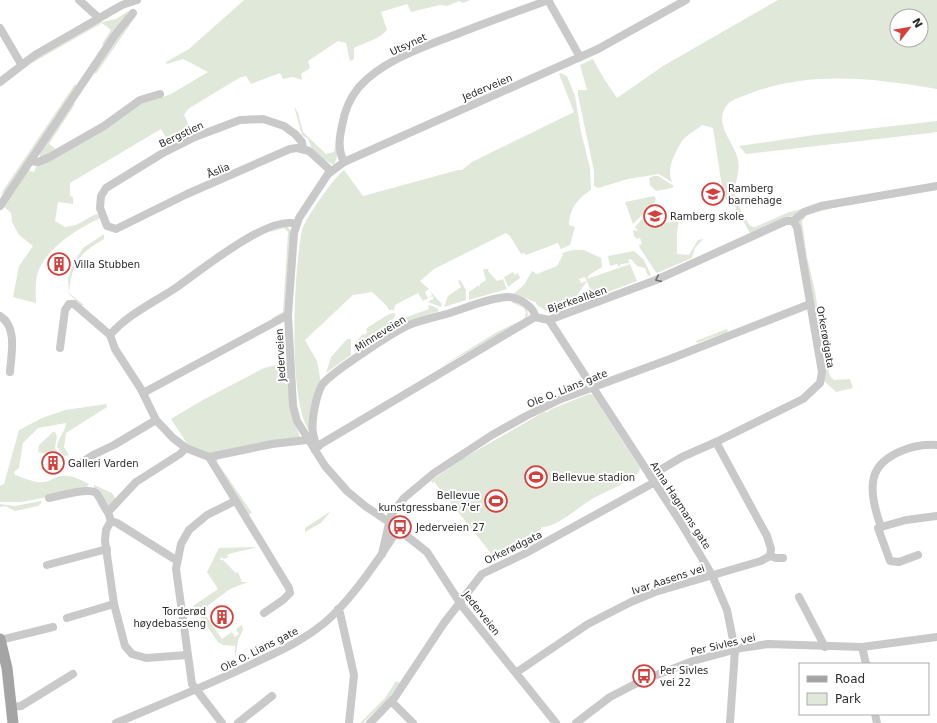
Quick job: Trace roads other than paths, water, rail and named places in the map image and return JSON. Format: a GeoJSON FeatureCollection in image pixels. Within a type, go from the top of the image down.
{"type":"FeatureCollection","features":[{"type":"Feature","properties":{"kind":"main road"},"geometry":{"type":"LineString","coordinates":[[0,639],[7,668],[14,723]]}},
{"type":"Feature","properties":{"kind":"street"},"geometry":{"type":"LineString","coordinates":[[79,0],[99,18]]}},
{"type":"Feature","properties":{"kind":"street"},"geometry":{"type":"LineString","coordinates":[[0,82],[21,64],[124,2],[137,0]]}},
{"type":"Feature","properties":{"kind":"street","name":"Utsynet"},"geometry":{"type":"LineString","coordinates":[[344,162],[340,145],[343,120],[353,96],[366,80],[397,60],[418,49],[547,0],[567,32],[580,57]]}},
{"type":"Feature","properties":{"kind":"street","name":"Jederveien"},"geometry":{"type":"LineString","coordinates":[[556,723],[460,601],[427,552],[347,491],[331,473],[307,440],[297,421],[293,406],[288,315],[291,258],[296,224],[331,171],[344,162],[580,57],[631,32],[674,3],[686,0]]}},
{"type":"Feature","properties":{"kind":"street"},"geometry":{"type":"LineString","coordinates":[[1,202],[31,161],[56,121],[115,35],[133,13]]}},
{"type":"Feature","properties":{"kind":"street"},"geometry":{"type":"LineString","coordinates":[[0,28],[21,64]]}},
{"type":"Feature","properties":{"kind":"street"},"geometry":{"type":"LineString","coordinates":[[31,161],[38,162],[52,155],[104,126],[137,102],[160,94]]}},
{"type":"Feature","properties":{"kind":"street","name":"Bergstien"},"geometry":{"type":"LineString","coordinates":[[110,228],[104,221],[100,208],[101,196],[106,188],[163,153],[195,138],[240,120],[256,118],[284,126],[299,137],[303,148]]}},
{"type":"Feature","properties":{"kind":"street","name":"Åslia"},"geometry":{"type":"LineString","coordinates":[[110,228],[120,227],[188,194],[280,153],[297,148],[303,148]]}},
{"type":"Feature","properties":{"kind":"street"},"geometry":{"type":"LineString","coordinates":[[303,148],[331,171]]}},
{"type":"Feature","properties":{"kind":"street","name":"Bjerkeallèen"},"geometry":{"type":"LineString","coordinates":[[315,450],[321,444],[535,317],[549,320],[626,292],[786,221],[794,220],[804,212],[825,205],[937,186]]}},
{"type":"Feature","properties":{"kind":"street","name":"Orkerødgata"},"geometry":{"type":"LineString","coordinates":[[370,723],[392,702],[460,601],[487,570],[519,557],[652,479],[682,457],[804,399],[818,387],[822,379],[822,372],[797,227],[794,220]]}},
{"type":"Feature","properties":{"kind":"street"},"geometry":{"type":"LineString","coordinates":[[110,335],[130,318],[238,243],[276,226],[290,222],[296,224]]}},
{"type":"Feature","properties":{"kind":"street","name":"Minneveien"},"geometry":{"type":"LineString","coordinates":[[315,450],[317,442],[313,435],[313,429],[317,402],[322,386],[333,375],[392,334],[416,323],[498,298],[510,297],[520,300],[532,308],[535,317]]}},
{"type":"Feature","properties":{"kind":"street"},"geometry":{"type":"LineString","coordinates":[[60,348],[65,310],[71,303],[79,308],[110,335],[119,355],[143,393],[156,420],[173,438],[186,448],[209,457],[286,442],[307,440]]}},
{"type":"Feature","properties":{"kind":"street","name":"Ole O. Lians gate"},"geometry":{"type":"LineString","coordinates":[[382,554],[389,522],[394,510],[412,491],[476,445],[526,416],[592,387],[670,359],[810,304]]}},
{"type":"Feature","properties":{"kind":"street"},"geometry":{"type":"LineString","coordinates":[[143,393],[288,315]]}},
{"type":"Feature","properties":{"kind":"street"},"geometry":{"type":"LineString","coordinates":[[0,316],[7,321],[10,329],[12,352],[10,372]]}},
{"type":"Feature","properties":{"kind":"street","name":"Anna Hagmans gate"},"geometry":{"type":"LineString","coordinates":[[549,320],[712,575],[727,610],[736,650],[730,723]]}},
{"type":"Feature","properties":{"kind":"street"},"geometry":{"type":"LineString","coordinates":[[79,464],[93,455],[114,446],[156,420]]}},
{"type":"Feature","properties":{"kind":"street"},"geometry":{"type":"LineString","coordinates":[[716,442],[767,536],[771,549],[770,556],[783,558]]}},
{"type":"Feature","properties":{"kind":"street"},"geometry":{"type":"LineString","coordinates":[[918,555],[899,562],[890,561],[878,528],[880,527],[872,490],[873,478],[878,470],[899,452],[920,445],[937,445]]}},
{"type":"Feature","properties":{"kind":"street"},"geometry":{"type":"LineString","coordinates":[[108,512],[136,482],[180,454],[186,448]]}},
{"type":"Feature","properties":{"kind":"street"},"geometry":{"type":"LineString","coordinates":[[209,457],[290,588],[290,593],[283,600],[264,612]]}},
{"type":"Feature","properties":{"kind":"street"},"geometry":{"type":"LineString","coordinates":[[49,498],[80,492],[93,492],[97,494],[108,512],[111,521],[105,533],[114,604],[123,642],[132,654],[151,659],[187,655]]}},
{"type":"Feature","properties":{"kind":"street"},"geometry":{"type":"LineString","coordinates":[[222,723],[192,684],[178,593],[176,560],[181,544],[193,525],[207,515],[235,501]]}},
{"type":"Feature","properties":{"kind":"street"},"geometry":{"type":"LineString","coordinates":[[880,527],[906,520],[937,516]]}},
{"type":"Feature","properties":{"kind":"street"},"geometry":{"type":"LineString","coordinates":[[111,521],[117,522],[147,543],[176,560]]}},
{"type":"Feature","properties":{"kind":"street","name":"Ole O. Lians gate"},"geometry":{"type":"LineString","coordinates":[[116,723],[196,690],[298,642],[324,623],[338,609],[382,554],[398,529]]}},
{"type":"Feature","properties":{"kind":"street"},"geometry":{"type":"LineString","coordinates":[[47,565],[107,549]]}},
{"type":"Feature","properties":{"kind":"street","name":"Ivar Aasens vei"},"geometry":{"type":"LineString","coordinates":[[516,672],[588,624],[610,612],[655,592],[761,561],[770,556]]}},
{"type":"Feature","properties":{"kind":"street"},"geometry":{"type":"LineString","coordinates":[[799,597],[825,647]]}},
{"type":"Feature","properties":{"kind":"street"},"geometry":{"type":"LineString","coordinates":[[67,618],[114,604]]}},
{"type":"Feature","properties":{"kind":"street"},"geometry":{"type":"LineString","coordinates":[[338,609],[354,675],[349,723]]}},
{"type":"Feature","properties":{"kind":"street"},"geometry":{"type":"LineString","coordinates":[[0,639],[53,627]]}},
{"type":"Feature","properties":{"kind":"street","name":"Per Sivles vei"},"geometry":{"type":"LineString","coordinates":[[576,723],[610,697],[641,681],[693,660],[768,644],[862,647],[937,637]]}},
{"type":"Feature","properties":{"kind":"street"},"geometry":{"type":"LineString","coordinates":[[862,647],[866,663]]}},
{"type":"Feature","properties":{"kind":"street"},"geometry":{"type":"LineString","coordinates":[[12,708],[21,706],[73,674]]}},
{"type":"Feature","properties":{"kind":"street"},"geometry":{"type":"LineString","coordinates":[[238,723],[272,696]]}},
{"type":"Feature","properties":{"kind":"street"},"geometry":{"type":"LineString","coordinates":[[392,702],[413,723]]}},
{"type":"Feature","properties":{"kind":"place","name":"Ramberg barnehage"},"geometry":{"type":"Point","coordinates":[713,194]}},
{"type":"Feature","properties":{"kind":"place","name":"Ramberg skole"},"geometry":{"type":"Point","coordinates":[655,216]}},
{"type":"Feature","properties":{"kind":"place","name":"Villa Stubben"},"geometry":{"type":"Point","coordinates":[59,264]}},
{"type":"Feature","properties":{"kind":"place","name":"Galleri Varden"},"geometry":{"type":"Point","coordinates":[53,463]}},
{"type":"Feature","properties":{"kind":"place","name":"Bellevue stadion"},"geometry":{"type":"Point","coordinates":[536,477]}},
{"type":"Feature","properties":{"kind":"place","name":"Bellevue kunstgressbane 7'er"},"geometry":{"type":"Point","coordinates":[496,501]}},
{"type":"Feature","properties":{"kind":"place","name":"Jederveien 27"},"geometry":{"type":"Point","coordinates":[400,527]}},
{"type":"Feature","properties":{"kind":"place","name":"Torderød høydebasseng"},"geometry":{"type":"Point","coordinates":[222,617]}},
{"type":"Feature","properties":{"kind":"place","name":"Per Sivles vei 22"},"geometry":{"type":"Point","coordinates":[644,676]}}]}
